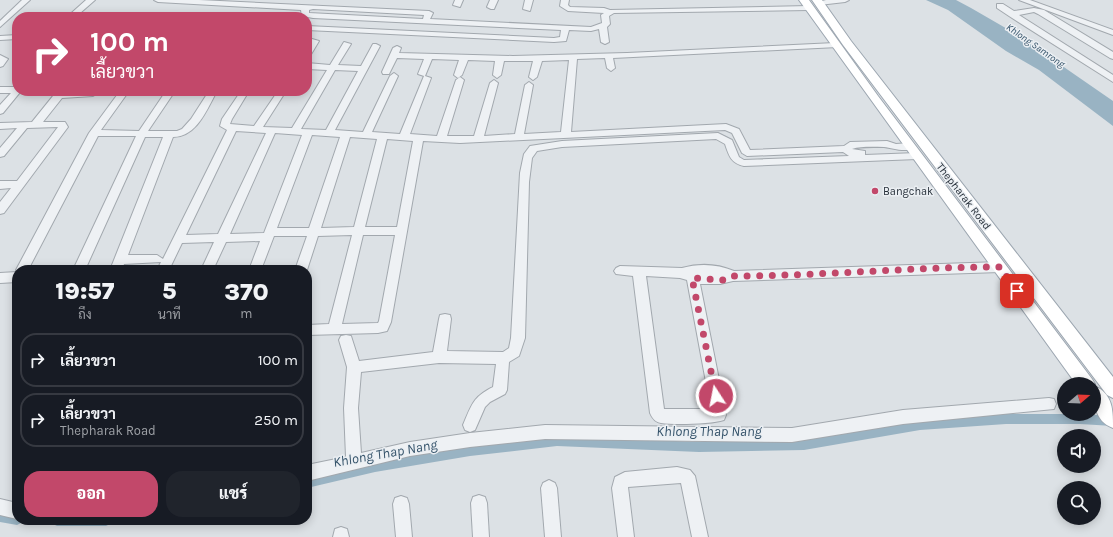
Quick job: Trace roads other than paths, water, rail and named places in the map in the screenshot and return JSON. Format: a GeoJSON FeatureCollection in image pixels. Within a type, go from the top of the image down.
{"type":"FeatureCollection","features":[{"type":"Feature","properties":{"kind":"main road","name":"Thepharak Road"},"geometry":{"type":"LineString","coordinates":[[812,3],[835,45],[1081,377]]}},
{"type":"Feature","properties":{"kind":"main road","name":"Thepharak Road"},"geometry":{"type":"LineString","coordinates":[[812,3],[833,24],[1113,390]]}},
{"type":"Feature","properties":{"kind":"main road"},"geometry":{"type":"LineString","coordinates":[[874,98],[889,98]]}},
{"type":"Feature","properties":{"kind":"main road"},"geometry":{"type":"LineString","coordinates":[[1101,404],[1113,420]]}},
{"type":"Feature","properties":{"kind":"street"},"geometry":{"type":"LineString","coordinates":[[13,12],[26,0]]}},
{"type":"Feature","properties":{"kind":"street"},"geometry":{"type":"LineString","coordinates":[[77,12],[91,0]]}},
{"type":"Feature","properties":{"kind":"street"},"geometry":{"type":"LineString","coordinates":[[158,0],[280,7],[305,12],[314,0]]}},
{"type":"Feature","properties":{"kind":"street"},"geometry":{"type":"LineString","coordinates":[[280,7],[286,0]]}},
{"type":"Feature","properties":{"kind":"street"},"geometry":{"type":"LineString","coordinates":[[527,9],[529,0]]}},
{"type":"Feature","properties":{"kind":"street"},"geometry":{"type":"LineString","coordinates":[[565,0],[564,6],[568,9],[606,11],[812,3],[845,0]]}},
{"type":"Feature","properties":{"kind":"street"},"geometry":{"type":"LineString","coordinates":[[603,0],[606,11],[606,24],[603,26],[605,42]]}},
{"type":"Feature","properties":{"kind":"street"},"geometry":{"type":"LineString","coordinates":[[1023,0],[1113,33]]}},
{"type":"Feature","properties":{"kind":"street"},"geometry":{"type":"LineString","coordinates":[[200,10],[208,3]]}},
{"type":"Feature","properties":{"kind":"street"},"geometry":{"type":"LineString","coordinates":[[1000,6],[1111,75]]}},
{"type":"Feature","properties":{"kind":"street"},"geometry":{"type":"LineString","coordinates":[[1012,14],[1034,10],[1041,12],[1113,56]]}},
{"type":"Feature","properties":{"kind":"street"},"geometry":{"type":"LineString","coordinates":[[3,22],[12,13]]}},
{"type":"Feature","properties":{"kind":"street"},"geometry":{"type":"LineString","coordinates":[[312,16],[591,29],[603,26]]}},
{"type":"Feature","properties":{"kind":"street"},"geometry":{"type":"LineString","coordinates":[[312,28],[554,40],[563,39],[566,28]]}},
{"type":"Feature","properties":{"kind":"street"},"geometry":{"type":"LineString","coordinates":[[0,38],[12,37]]}},
{"type":"Feature","properties":{"kind":"street"},"geometry":{"type":"LineString","coordinates":[[312,46],[315,41]]}},
{"type":"Feature","properties":{"kind":"street"},"geometry":{"type":"LineString","coordinates":[[295,131],[347,44]]}},
{"type":"Feature","properties":{"kind":"street"},"geometry":{"type":"LineString","coordinates":[[366,135],[390,74],[396,51],[429,56],[500,59],[627,55],[808,45],[835,45]]}},
{"type":"Feature","properties":{"kind":"street"},"geometry":{"type":"LineString","coordinates":[[329,133],[376,46]]}},
{"type":"Feature","properties":{"kind":"street"},"geometry":{"type":"LineString","coordinates":[[608,55],[611,68]]}},
{"type":"Feature","properties":{"kind":"street"},"geometry":{"type":"LineString","coordinates":[[404,136],[429,56]]}},
{"type":"Feature","properties":{"kind":"street"},"geometry":{"type":"LineString","coordinates":[[566,135],[573,56]]}},
{"type":"Feature","properties":{"kind":"street"},"geometry":{"type":"LineString","coordinates":[[0,58],[4,59],[0,64]]}},
{"type":"Feature","properties":{"kind":"street"},"geometry":{"type":"LineString","coordinates":[[441,139],[464,58]]}},
{"type":"Feature","properties":{"kind":"street"},"geometry":{"type":"LineString","coordinates":[[519,137],[531,81],[538,58]]}},
{"type":"Feature","properties":{"kind":"street"},"geometry":{"type":"LineString","coordinates":[[478,139],[496,79],[500,59]]}},
{"type":"Feature","properties":{"kind":"street"},"geometry":{"type":"LineString","coordinates":[[312,66],[364,69]]}},
{"type":"Feature","properties":{"kind":"street"},"geometry":{"type":"LineString","coordinates":[[0,90],[12,90]]}},
{"type":"Feature","properties":{"kind":"street"},"geometry":{"type":"LineString","coordinates":[[0,111],[12,96]]}},
{"type":"Feature","properties":{"kind":"street"},"geometry":{"type":"LineString","coordinates":[[35,125],[58,96]]}},
{"type":"Feature","properties":{"kind":"street"},"geometry":{"type":"LineString","coordinates":[[25,265],[94,133],[121,96]]}},
{"type":"Feature","properties":{"kind":"street"},"geometry":{"type":"LineString","coordinates":[[81,265],[142,133],[168,96]]}},
{"type":"Feature","properties":{"kind":"street"},"geometry":{"type":"LineString","coordinates":[[94,133],[180,134],[188,129],[210,96]]}},
{"type":"Feature","properties":{"kind":"street"},"geometry":{"type":"LineString","coordinates":[[242,96],[225,123],[225,126],[233,128],[441,139],[478,139],[726,127],[736,131],[747,153],[845,149],[854,154],[892,152],[895,147],[913,151]]}},
{"type":"Feature","properties":{"kind":"street"},"geometry":{"type":"LineString","coordinates":[[257,129],[279,96]]}},
{"type":"Feature","properties":{"kind":"street"},"geometry":{"type":"LineString","coordinates":[[0,126],[62,124],[63,127],[0,210]]}},
{"type":"Feature","properties":{"kind":"street"},"geometry":{"type":"LineString","coordinates":[[0,154],[24,126]]}},
{"type":"Feature","properties":{"kind":"street"},"geometry":{"type":"LineString","coordinates":[[170,134],[117,265],[160,264],[178,239],[233,128]]}},
{"type":"Feature","properties":{"kind":"street"},"geometry":{"type":"LineString","coordinates":[[210,265],[272,130]]}},
{"type":"Feature","properties":{"kind":"street"},"geometry":{"type":"LineString","coordinates":[[257,265],[308,132]]}},
{"type":"Feature","properties":{"kind":"street"},"geometry":{"type":"LineString","coordinates":[[303,265],[346,134]]}},
{"type":"Feature","properties":{"kind":"street"},"geometry":{"type":"LineString","coordinates":[[334,329],[383,135]]}},
{"type":"Feature","properties":{"kind":"street"},"geometry":{"type":"LineString","coordinates":[[354,367],[439,357],[503,358],[510,357],[515,353],[518,338],[524,182],[527,158],[531,150],[534,148],[562,144],[718,136],[729,142],[732,155],[735,159],[744,163],[913,151]]}},
{"type":"Feature","properties":{"kind":"street"},"geometry":{"type":"LineString","coordinates":[[312,330],[378,328],[382,327],[385,322],[419,137]]}},
{"type":"Feature","properties":{"kind":"street"},"geometry":{"type":"LineString","coordinates":[[0,185],[20,184]]}},
{"type":"Feature","properties":{"kind":"street"},"geometry":{"type":"LineString","coordinates":[[178,239],[221,239],[269,234],[313,232],[402,231]]}},
{"type":"Feature","properties":{"kind":"street"},"geometry":{"type":"LineString","coordinates":[[620,271],[689,274],[723,280],[732,276],[812,275],[950,267],[1000,267]]}},
{"type":"Feature","properties":{"kind":"street"},"geometry":{"type":"LineString","coordinates":[[639,272],[656,408],[661,416],[715,416],[719,415],[689,274]]}},
{"type":"Feature","properties":{"kind":"street"},"geometry":{"type":"LineString","coordinates":[[439,357],[445,319]]}},
{"type":"Feature","properties":{"kind":"street"},"geometry":{"type":"LineString","coordinates":[[346,340],[354,367],[351,408],[354,462]]}},
{"type":"Feature","properties":{"kind":"street"},"geometry":{"type":"LineString","coordinates":[[470,425],[485,398],[500,390],[503,358]]}},
{"type":"Feature","properties":{"kind":"street"},"geometry":{"type":"LineString","coordinates":[[312,472],[410,449],[470,440],[545,432],[792,435],[903,417],[1049,404]]}},
{"type":"Feature","properties":{"kind":"street"},"geometry":{"type":"LineString","coordinates":[[626,537],[620,488],[621,482],[625,480],[677,475],[685,475],[689,481],[700,537]]}},
{"type":"Feature","properties":{"kind":"street"},"geometry":{"type":"LineString","coordinates":[[549,488],[553,537]]}},
{"type":"Feature","properties":{"kind":"street"},"geometry":{"type":"LineString","coordinates":[[479,503],[481,537]]}},
{"type":"Feature","properties":{"kind":"street"},"geometry":{"type":"LineString","coordinates":[[401,504],[404,537]]}},
{"type":"Feature","properties":{"kind":"street"},"geometry":{"type":"LineString","coordinates":[[0,507],[12,510]]}},
{"type":"Feature","properties":{"kind":"water"},"geometry":{"type":"Polygon","coordinates":[[[926,0],[956,0],[1016,34],[1113,101],[1113,126],[1039,70],[1006,51],[948,10],[926,0]]]}},
{"type":"Feature","properties":{"kind":"waterway","name":"Khlong Thap Nang"},"geometry":{"type":"LineString","coordinates":[[312,481],[375,466],[470,451],[557,441],[699,447],[804,445],[920,425],[1006,419],[1080,419],[1113,421]]}},
{"type":"Feature","properties":{"kind":"waterway","name":"Khlong Thap Nang"},"geometry":{"type":"LineString","coordinates":[[0,516],[12,518]]}},
{"type":"Feature","properties":{"kind":"place","name":"Bangchak"},"geometry":{"type":"Point","coordinates":[875,191]}},
{"type":"Feature","properties":{"kind":"water label","name":"Khlong Samrong"},"geometry":{"type":"Point","coordinates":[1036,45]}}]}
